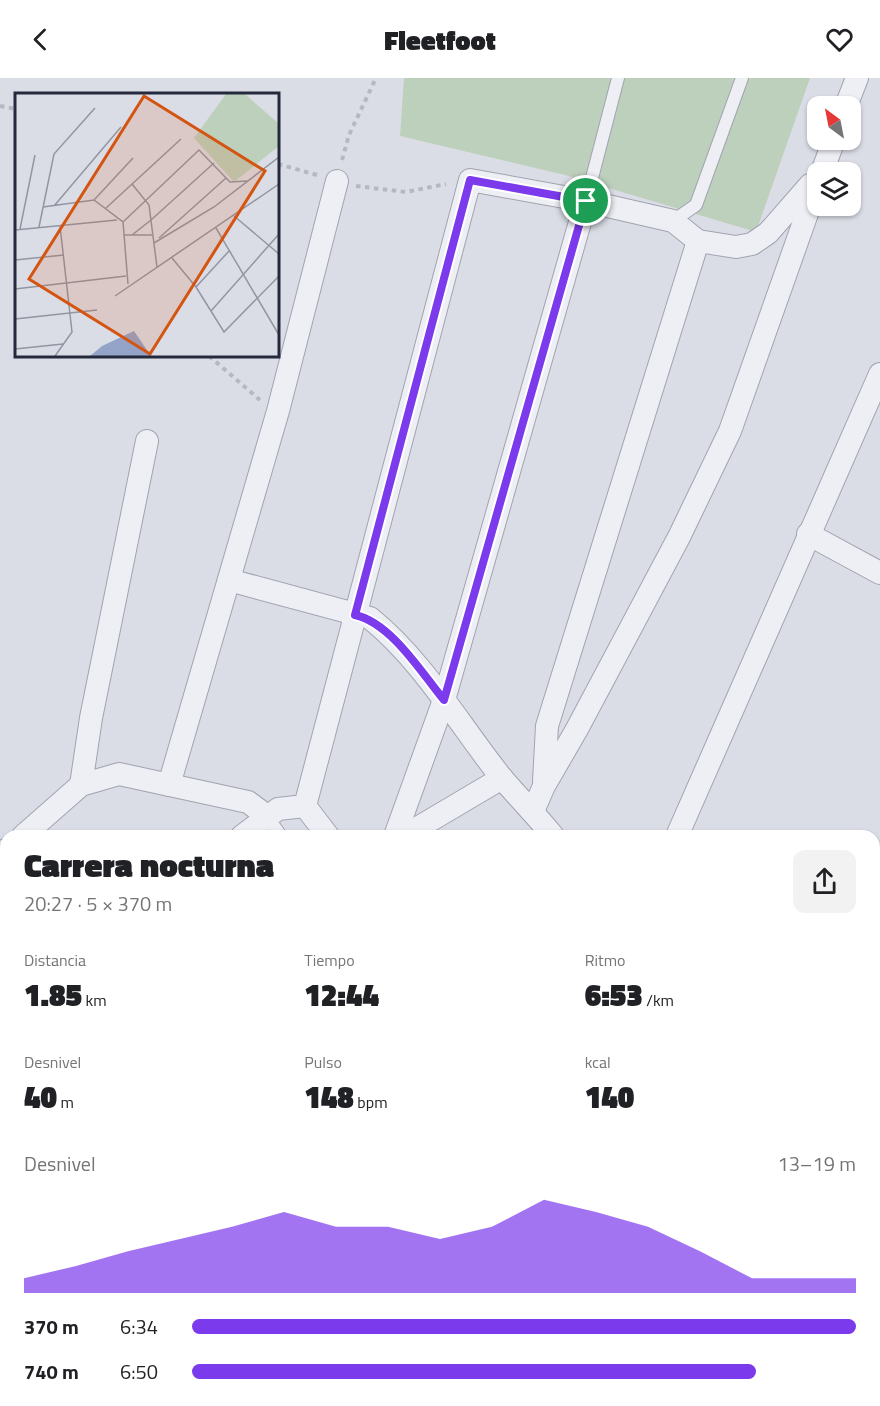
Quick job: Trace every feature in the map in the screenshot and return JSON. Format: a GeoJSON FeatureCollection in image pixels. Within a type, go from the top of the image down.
{"type":"FeatureCollection","features":[{"type":"Feature","properties":{"kind":"street"},"geometry":{"type":"LineString","coordinates":[[850,96],[857,78]]}},
{"type":"Feature","properties":{"kind":"street"},"geometry":{"type":"LineString","coordinates":[[305,806],[470,180],[586,201],[673,221],[698,241],[736,247],[752,244],[768,233],[807,188]]}},
{"type":"Feature","properties":{"kind":"street"},"geometry":{"type":"LineString","coordinates":[[169,785],[278,411],[337,181]]}},
{"type":"Feature","properties":{"kind":"street"},"geometry":{"type":"LineString","coordinates":[[397,830],[444,700],[586,201]]}},
{"type":"Feature","properties":{"kind":"street"},"geometry":{"type":"LineString","coordinates":[[533,812],[544,786],[673,547],[730,431],[807,212]]}},
{"type":"Feature","properties":{"kind":"street"},"geometry":{"type":"LineString","coordinates":[[544,786],[547,726],[698,241]]}},
{"type":"Feature","properties":{"kind":"street"},"geometry":{"type":"LineString","coordinates":[[680,830],[808,534],[872,414],[880,374]]}},
{"type":"Feature","properties":{"kind":"street"},"geometry":{"type":"LineString","coordinates":[[81,785],[91,718],[147,441]]}},
{"type":"Feature","properties":{"kind":"street"},"geometry":{"type":"LineString","coordinates":[[808,534],[880,573]]}},
{"type":"Feature","properties":{"kind":"street"},"geometry":{"type":"LineString","coordinates":[[229,580],[370,618],[387,632],[444,700],[502,778],[548,830]]}},
{"type":"Feature","properties":{"kind":"street"},"geometry":{"type":"LineString","coordinates":[[30,830],[81,785],[119,774],[248,802],[267,816]]}},
{"type":"Feature","properties":{"kind":"street"},"geometry":{"type":"LineString","coordinates":[[414,830],[502,778]]}},
{"type":"Feature","properties":{"kind":"street"},"geometry":{"type":"LineString","coordinates":[[250,830],[278,810],[305,806]]}},
{"type":"Feature","properties":{"kind":"street"},"geometry":{"type":"LineString","coordinates":[[305,806],[323,830]]}},
{"type":"Feature","properties":{"kind":"lane"},"geometry":{"type":"LineString","coordinates":[[586,201],[618,78]]}},
{"type":"Feature","properties":{"kind":"lane"},"geometry":{"type":"LineString","coordinates":[[673,221],[696,205],[742,78]]}},
{"type":"Feature","properties":{"kind":"lane"},"geometry":{"type":"LineString","coordinates":[[267,816],[276,830]]}},
{"type":"Feature","properties":{"kind":"path"},"geometry":{"type":"LineString","coordinates":[[337,181],[349,135],[375,78]]}},
{"type":"Feature","properties":{"kind":"path"},"geometry":{"type":"LineString","coordinates":[[0,106],[15,109]]}},
{"type":"Feature","properties":{"kind":"path"},"geometry":{"type":"LineString","coordinates":[[279,164],[372,190],[406,192],[470,180]]}},
{"type":"Feature","properties":{"kind":"path"},"geometry":{"type":"LineString","coordinates":[[210,357],[265,405],[278,411]]}},
{"type":"Feature","properties":{"kind":"green space"},"geometry":{"type":"Polygon","coordinates":[[[404,78],[810,78],[756,232],[565,175],[400,136],[404,78]]]}},
{"type":"Feature","properties":{"kind":"route"},"geometry":{"type":"LineString","coordinates":[[470,180],[586,201],[444,700],[387,632],[370,618],[355,615],[470,180]]}}]}
